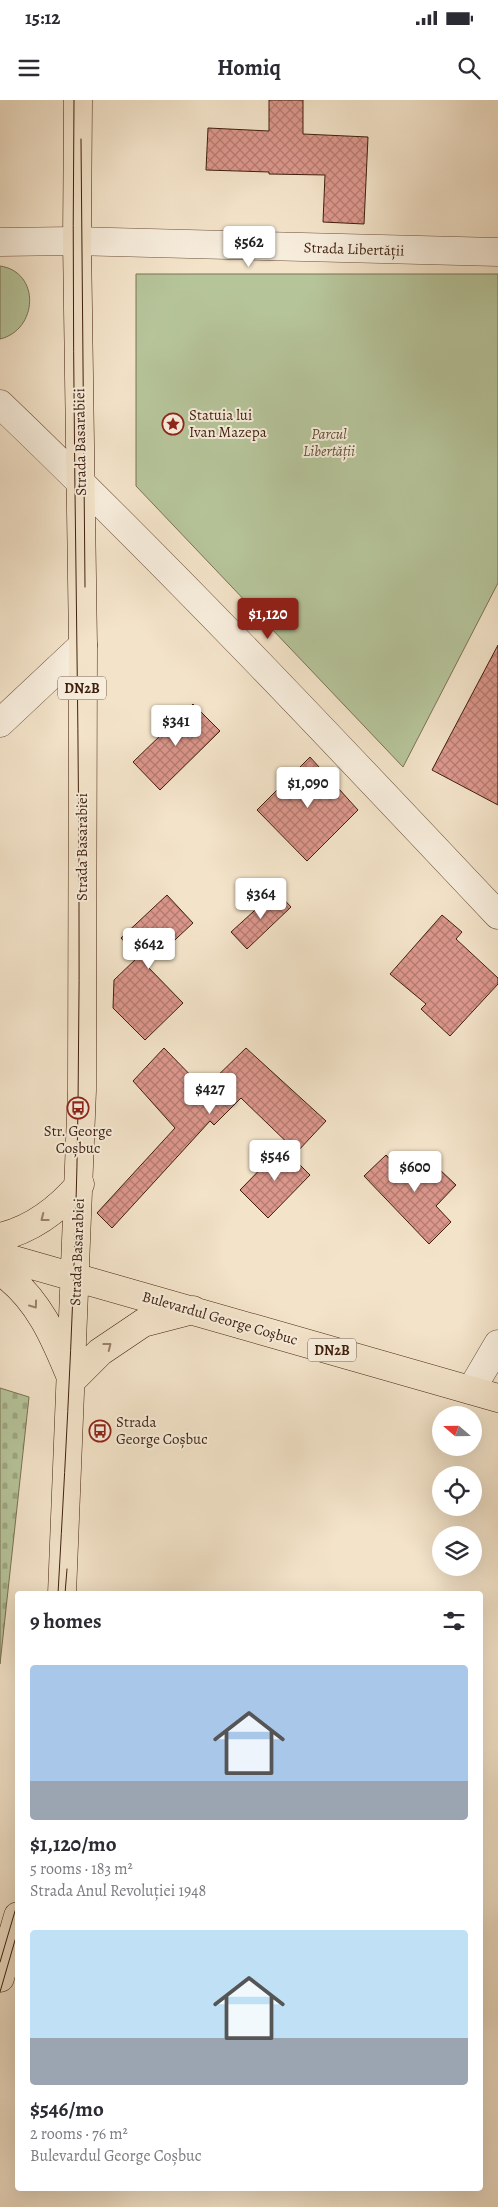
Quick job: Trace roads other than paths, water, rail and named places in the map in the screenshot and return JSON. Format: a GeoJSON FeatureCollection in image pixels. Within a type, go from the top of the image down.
{"type":"FeatureCollection","features":[{"type":"Feature","properties":{"kind":"main road","name":"Strada Basarabiei"},"geometry":{"type":"LineString","coordinates":[[62,1591],[80,1184],[82,1090],[82,482],[77,242],[78,100]]}},
{"type":"Feature","properties":{"kind":"main road"},"geometry":{"type":"LineString","coordinates":[[0,1237],[38,1223],[57,1208],[80,1184]]}},
{"type":"Feature","properties":{"kind":"main road","name":"Bulevardul George Coșbuc"},"geometry":{"type":"LineString","coordinates":[[0,1256],[498,1398]]}},
{"type":"Feature","properties":{"kind":"main road"},"geometry":{"type":"LineString","coordinates":[[0,1270],[12,1279],[33,1301],[48,1324],[72,1380],[100,1352],[142,1323],[194,1310]]}},
{"type":"Feature","properties":{"kind":"main road"},"geometry":{"type":"LineString","coordinates":[[0,1978],[15,1926]]}},
{"type":"Feature","properties":{"kind":"street","name":"Strada Libertății"},"geometry":{"type":"LineString","coordinates":[[0,242],[77,242],[498,252]]}},
{"type":"Feature","properties":{"kind":"street"},"geometry":{"type":"LineString","coordinates":[[0,404],[82,482],[267,669],[498,915]]}},
{"type":"Feature","properties":{"kind":"street"},"geometry":{"type":"LineString","coordinates":[[0,723],[82,645]]}},
{"type":"Feature","properties":{"kind":"street"},"geometry":{"type":"LineString","coordinates":[[471,1390],[498,1344]]}},
{"type":"Feature","properties":{"kind":"tram line"},"geometry":{"type":"LineString","coordinates":[[58,1591],[73,1289],[78,1106],[79,855],[73,226],[74,100]]}},
{"type":"Feature","properties":{"kind":"tram line"},"geometry":{"type":"LineString","coordinates":[[81,139],[85,587]]}},
{"type":"Feature","properties":{"kind":"tram line"},"geometry":{"type":"LineString","coordinates":[[65,1591],[67,1569]]}},
{"type":"Feature","properties":{"kind":"tram line"},"geometry":{"type":"LineString","coordinates":[[0,1962],[15,1911]]}},
{"type":"Feature","properties":{"kind":"tram line"},"geometry":{"type":"LineString","coordinates":[[0,1992],[15,1940]]}},
{"type":"Feature","properties":{"kind":"place","name":"Statuia lui Ivan Mazepa"},"geometry":{"type":"Point","coordinates":[173,424]}},
{"type":"Feature","properties":{"kind":"place","name":"Str. George Coșbuc"},"geometry":{"type":"Point","coordinates":[78,1108]}},
{"type":"Feature","properties":{"kind":"place","name":"Strada George Coșbuc"},"geometry":{"type":"Point","coordinates":[100,1431]}},
{"type":"Feature","properties":{"kind":"park label","name":"Parcul Libertății"},"geometry":{"type":"Point","coordinates":[329,442]}}]}
